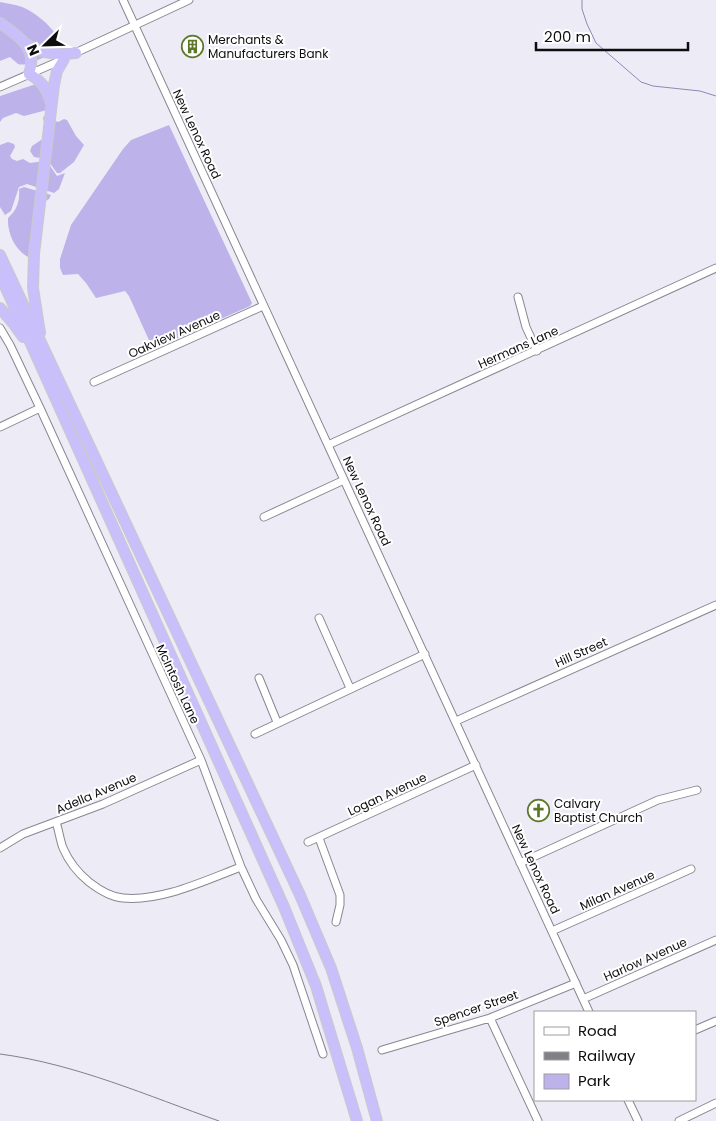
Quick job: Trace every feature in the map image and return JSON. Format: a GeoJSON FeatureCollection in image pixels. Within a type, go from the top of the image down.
{"type":"FeatureCollection","features":[{"type":"Feature","properties":{"kind":"highway"},"geometry":{"type":"LineString","coordinates":[[0,23],[26,44],[45,53],[76,53]]}},
{"type":"Feature","properties":{"kind":"highway"},"geometry":{"type":"LineString","coordinates":[[26,44],[31,56],[32,66],[29,74],[38,78],[45,87],[51,104]]}},
{"type":"Feature","properties":{"kind":"highway"},"geometry":{"type":"LineString","coordinates":[[40,342],[32,277],[51,104],[55,78],[64,58]]}},
{"type":"Feature","properties":{"kind":"highway"},"geometry":{"type":"LineString","coordinates":[[0,255],[300,895],[331,968],[357,1048],[377,1121]]}},
{"type":"Feature","properties":{"kind":"highway"},"geometry":{"type":"LineString","coordinates":[[0,275],[284,906],[316,986],[357,1121]]}},
{"type":"Feature","properties":{"kind":"highway"},"geometry":{"type":"LineString","coordinates":[[0,308],[13,322],[43,369]]}},
{"type":"Feature","properties":{"kind":"street","name":"New Lenox Road"},"geometry":{"type":"LineString","coordinates":[[123,0],[589,1011]]}},
{"type":"Feature","properties":{"kind":"street"},"geometry":{"type":"LineString","coordinates":[[0,87],[189,0]]}},
{"type":"Feature","properties":{"kind":"street","name":"Hermans Lane"},"geometry":{"type":"LineString","coordinates":[[328,445],[716,268]]}},
{"type":"Feature","properties":{"kind":"street"},"geometry":{"type":"LineString","coordinates":[[518,297],[526,327],[537,351]]}},
{"type":"Feature","properties":{"kind":"street","name":"Oakview Avenue"},"geometry":{"type":"LineString","coordinates":[[94,382],[263,306]]}},
{"type":"Feature","properties":{"kind":"street","name":"McIntosh Lane"},"geometry":{"type":"LineString","coordinates":[[0,328],[40,408],[201,760],[241,867],[256,899],[281,940],[293,965],[323,1054]]}},
{"type":"Feature","properties":{"kind":"street"},"geometry":{"type":"LineString","coordinates":[[0,426],[40,408]]}},
{"type":"Feature","properties":{"kind":"street"},"geometry":{"type":"LineString","coordinates":[[264,517],[344,480]]}},
{"type":"Feature","properties":{"kind":"street","name":"Hill Street"},"geometry":{"type":"LineString","coordinates":[[456,721],[716,604]]}},
{"type":"Feature","properties":{"kind":"street"},"geometry":{"type":"LineString","coordinates":[[319,618],[350,688]]}},
{"type":"Feature","properties":{"kind":"street"},"geometry":{"type":"LineString","coordinates":[[254,734],[425,654]]}},
{"type":"Feature","properties":{"kind":"street"},"geometry":{"type":"LineString","coordinates":[[258,678],[277,722]]}},
{"type":"Feature","properties":{"kind":"street","name":"Adella Avenue"},"geometry":{"type":"LineString","coordinates":[[0,848],[23,834],[103,804],[201,760]]}},
{"type":"Feature","properties":{"kind":"street","name":"Logan Avenue"},"geometry":{"type":"LineString","coordinates":[[308,842],[476,765]]}},
{"type":"Feature","properties":{"kind":"street"},"geometry":{"type":"LineString","coordinates":[[520,863],[658,800],[697,790]]}},
{"type":"Feature","properties":{"kind":"street"},"geometry":{"type":"LineString","coordinates":[[56,822],[64,849],[78,873],[99,890],[122,898],[164,894],[241,867]]}},
{"type":"Feature","properties":{"kind":"street"},"geometry":{"type":"LineString","coordinates":[[318,838],[340,895],[336,922]]}},
{"type":"Feature","properties":{"kind":"street","name":"Milan Avenue"},"geometry":{"type":"LineString","coordinates":[[552,931],[691,869]]}},
{"type":"Feature","properties":{"kind":"street","name":"Harlow Avenue"},"geometry":{"type":"LineString","coordinates":[[583,999],[716,940]]}},
{"type":"Feature","properties":{"kind":"street","name":"Spencer Street"},"geometry":{"type":"LineString","coordinates":[[382,1050],[490,1018],[576,983]]}},
{"type":"Feature","properties":{"kind":"street"},"geometry":{"type":"LineString","coordinates":[[490,1018],[538,1121]]}},
{"type":"Feature","properties":{"kind":"street"},"geometry":{"type":"LineString","coordinates":[[696,1030],[716,1021]]}},
{"type":"Feature","properties":{"kind":"street"},"geometry":{"type":"LineString","coordinates":[[628,1101],[638,1121]]}},
{"type":"Feature","properties":{"kind":"street"},"geometry":{"type":"LineString","coordinates":[[678,1121],[716,1103]]}},
{"type":"Feature","properties":{"kind":"green space"},"geometry":{"type":"Polygon","coordinates":[[[0,2],[23,7],[39,17],[55,33],[59,44],[57,49],[47,56],[26,64],[18,64],[10,57],[0,61],[0,2]]]}},
{"type":"Feature","properties":{"kind":"green space"},"geometry":{"type":"Polygon","coordinates":[[[36,84],[39,85],[49,107],[47,110],[24,116],[16,113],[3,118],[0,122],[0,96],[36,84]]]}},
{"type":"Feature","properties":{"kind":"green space"},"geometry":{"type":"Polygon","coordinates":[[[44,116],[58,122],[64,119],[67,120],[76,136],[84,145],[74,162],[60,173],[57,173],[47,159],[34,157],[30,151],[32,146],[47,136],[44,116]]]}},
{"type":"Feature","properties":{"kind":"green space"},"geometry":{"type":"Polygon","coordinates":[[[169,125],[252,303],[250,306],[153,349],[125,291],[96,298],[78,274],[63,275],[60,268],[60,259],[71,225],[123,149],[131,140],[169,125]]]}},
{"type":"Feature","properties":{"kind":"green space"},"geometry":{"type":"Polygon","coordinates":[[[8,142],[14,144],[15,147],[10,156],[12,159],[17,161],[23,159],[30,163],[44,161],[48,163],[57,176],[65,173],[59,189],[54,193],[27,184],[19,187],[11,211],[5,215],[0,207],[0,145],[8,142]]]}},
{"type":"Feature","properties":{"kind":"green space"},"geometry":{"type":"Polygon","coordinates":[[[24,187],[51,195],[49,199],[38,206],[34,252],[28,257],[16,246],[10,235],[8,224],[8,218],[14,212],[17,205],[19,189],[24,187]]]}},
{"type":"Feature","properties":{"kind":"waterway"},"geometry":{"type":"LineString","coordinates":[[582,0],[582,9],[596,43],[641,82],[653,86],[700,91],[716,96]]}},
{"type":"Feature","properties":{"kind":"railway"},"geometry":{"type":"LineString","coordinates":[[0,1054],[56,1065],[84,1073],[219,1121]]}},
{"type":"Feature","properties":{"kind":"place","name":"Merchants & Manufacturers Bank"},"geometry":{"type":"Point","coordinates":[192,46]}},
{"type":"Feature","properties":{"kind":"place","name":"Calvary Baptist Church"},"geometry":{"type":"Point","coordinates":[538,810]}}]}
